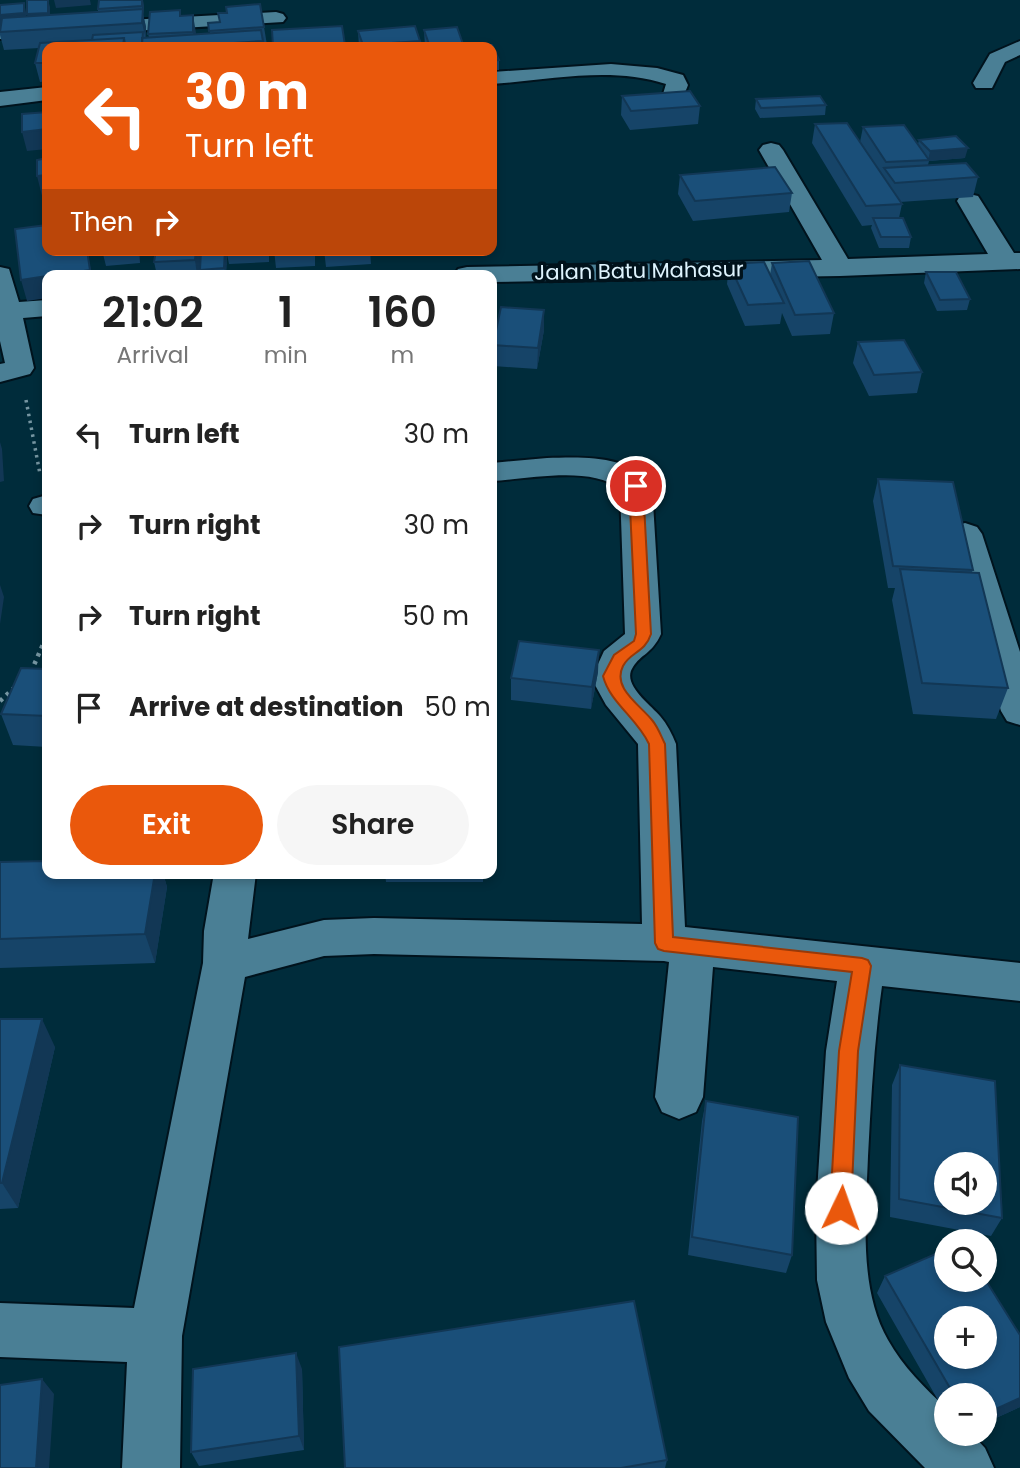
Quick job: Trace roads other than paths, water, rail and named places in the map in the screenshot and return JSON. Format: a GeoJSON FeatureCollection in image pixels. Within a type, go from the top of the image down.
{"type":"FeatureCollection","features":[{"type":"Feature","properties":{"kind":"street"},"geometry":{"type":"LineString","coordinates":[[0,33],[276,18]]}},
{"type":"Feature","properties":{"kind":"street"},"geometry":{"type":"LineString","coordinates":[[984,83],[997,58],[1020,47]]}},
{"type":"Feature","properties":{"kind":"street"},"geometry":{"type":"LineString","coordinates":[[497,78],[607,72],[656,73],[675,80],[677,85],[672,99],[659,105]]}},
{"type":"Feature","properties":{"kind":"street"},"geometry":{"type":"LineString","coordinates":[[0,99],[42,95]]}},
{"type":"Feature","properties":{"kind":"street"},"geometry":{"type":"LineString","coordinates":[[771,150],[840,268]]}},
{"type":"Feature","properties":{"kind":"street"},"geometry":{"type":"LineString","coordinates":[[969,201],[1013,261]]}},
{"type":"Feature","properties":{"kind":"street","name":"Jalan Batu Mahasur"},"geometry":{"type":"LineString","coordinates":[[497,274],[840,268],[1013,261]]}},
{"type":"Feature","properties":{"kind":"street"},"geometry":{"type":"LineString","coordinates":[[0,275],[8,311],[10,370]]}},
{"type":"Feature","properties":{"kind":"street"},"geometry":{"type":"LineString","coordinates":[[8,311],[42,308]]}},
{"type":"Feature","properties":{"kind":"street"},"geometry":{"type":"LineString","coordinates":[[497,472],[596,468],[628,476],[636,486],[643,634],[640,643],[619,659],[611,676],[614,688],[648,726],[657,744],[679,945],[680,1097]]}},
{"type":"Feature","properties":{"kind":"street"},"geometry":{"type":"LineString","coordinates":[[965,534],[1020,711]]}},
{"type":"Feature","properties":{"kind":"street"},"geometry":{"type":"LineString","coordinates":[[151,1468],[155,1336],[225,963],[234,879]]}},
{"type":"Feature","properties":{"kind":"street"},"geometry":{"type":"LineString","coordinates":[[225,963],[324,938],[374,936],[679,945],[1020,982]]}},
{"type":"Feature","properties":{"kind":"street"},"geometry":{"type":"LineString","coordinates":[[862,966],[849,1051],[841,1208],[843,1280],[853,1322],[868,1359],[889,1391],[965,1468]]}},
{"type":"Feature","properties":{"kind":"street"},"geometry":{"type":"LineString","coordinates":[[0,1330],[155,1336]]}}]}
